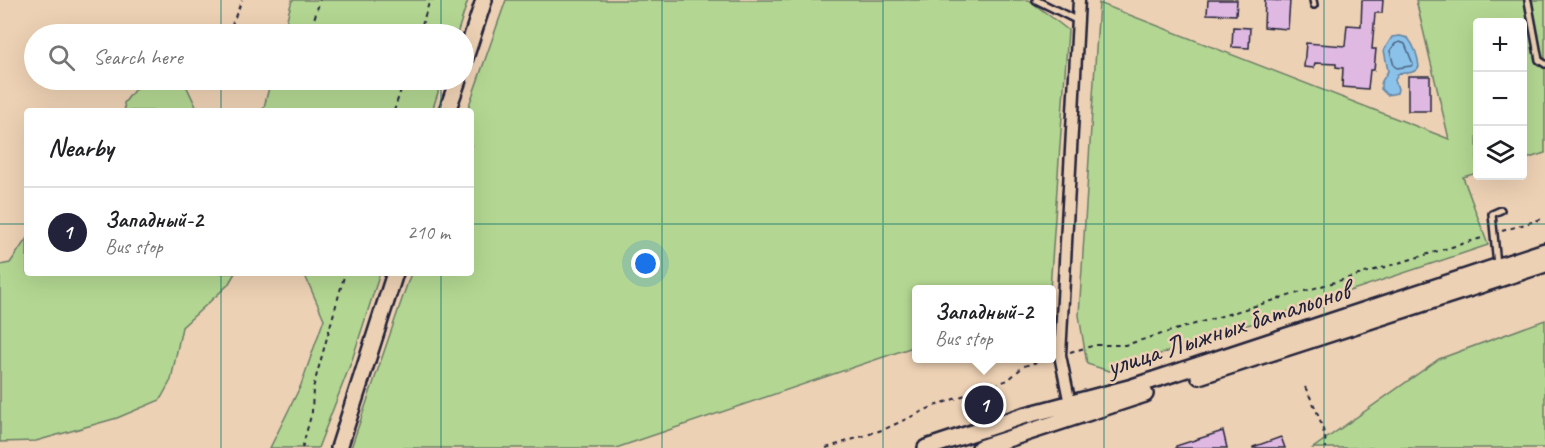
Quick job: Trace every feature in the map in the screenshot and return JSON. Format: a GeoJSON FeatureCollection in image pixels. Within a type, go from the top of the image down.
{"type":"FeatureCollection","features":[{"type":"Feature","properties":{"kind":"main road"},"geometry":{"type":"LineString","coordinates":[[474,30],[484,0]]}},
{"type":"Feature","properties":{"kind":"main road"},"geometry":{"type":"LineString","coordinates":[[448,108],[454,90]]}},
{"type":"Feature","properties":{"kind":"main road","name":"улица Лыжных батальонов"},"geometry":{"type":"LineString","coordinates":[[980,448],[1130,388],[1545,251]]}},
{"type":"Feature","properties":{"kind":"main road","name":"улица Лыжных батальонов"},"geometry":{"type":"LineString","coordinates":[[926,448],[1023,416],[1072,411],[1545,264]]}},
{"type":"Feature","properties":{"kind":"main road"},"geometry":{"type":"LineString","coordinates":[[339,448],[394,276]]}},
{"type":"Feature","properties":{"kind":"street"},"geometry":{"type":"LineString","coordinates":[[1056,342],[1079,0]]}},
{"type":"Feature","properties":{"kind":"street"},"geometry":{"type":"LineString","coordinates":[[1056,360],[1072,411]]}},
{"type":"Feature","properties":{"kind":"lane"},"geometry":{"type":"LineString","coordinates":[[1036,0],[1078,21]]}},
{"type":"Feature","properties":{"kind":"lane"},"geometry":{"type":"LineString","coordinates":[[1528,1],[1539,60],[1545,64]]}},
{"type":"Feature","properties":{"kind":"lane"},"geometry":{"type":"LineString","coordinates":[[1497,267],[1492,214],[1501,210]]}},
{"type":"Feature","properties":{"kind":"path"},"geometry":{"type":"LineString","coordinates":[[232,24],[242,0]]}},
{"type":"Feature","properties":{"kind":"path"},"geometry":{"type":"LineString","coordinates":[[313,24],[320,0]]}},
{"type":"Feature","properties":{"kind":"path"},"geometry":{"type":"LineString","coordinates":[[422,24],[430,0]]}},
{"type":"Feature","properties":{"kind":"path"},"geometry":{"type":"LineString","coordinates":[[395,108],[401,90]]}},
{"type":"Feature","properties":{"kind":"path"},"geometry":{"type":"LineString","coordinates":[[1056,357],[1096,345],[1125,345],[1545,218]]}},
{"type":"Feature","properties":{"kind":"path"},"geometry":{"type":"LineString","coordinates":[[302,448],[312,412],[313,388],[344,276]]}},
{"type":"Feature","properties":{"kind":"path"},"geometry":{"type":"LineString","coordinates":[[826,448],[885,429],[934,406],[1008,380],[1024,366],[1034,363]]}},
{"type":"Feature","properties":{"kind":"path"},"geometry":{"type":"LineString","coordinates":[[1305,387],[1315,412],[1322,421],[1326,448]]}},
{"type":"Feature","properties":{"kind":"green space"},"geometry":{"type":"Polygon","coordinates":[[[292,0],[468,0],[460,24],[286,24],[292,0]]]}},
{"type":"Feature","properties":{"kind":"green space"},"geometry":{"type":"Polygon","coordinates":[[[506,0],[1029,0],[1068,30],[1050,285],[912,285],[912,347],[616,448],[351,448],[410,276],[474,276],[474,108],[468,108],[506,0]]]}},
{"type":"Feature","properties":{"kind":"green space"},"geometry":{"type":"Polygon","coordinates":[[[1416,0],[1545,0],[1545,153],[1527,159],[1527,18],[1473,18],[1473,174],[1463,177],[1488,245],[1109,371],[1087,364],[1079,315],[1099,3],[1449,139],[1416,0]]]}},
{"type":"Feature","properties":{"kind":"green space"},"geometry":{"type":"Polygon","coordinates":[[[134,90],[188,90],[197,108],[125,108],[124,103],[134,90]]]}},
{"type":"Feature","properties":{"kind":"green space"},"geometry":{"type":"Polygon","coordinates":[[[268,90],[439,90],[433,108],[264,108],[268,90]]]}},
{"type":"Feature","properties":{"kind":"green space"},"geometry":{"type":"Polygon","coordinates":[[[24,242],[24,276],[233,276],[228,285],[182,327],[171,380],[160,400],[117,418],[36,441],[0,442],[0,265],[10,263],[24,242]]]}},
{"type":"Feature","properties":{"kind":"green space"},"geometry":{"type":"Polygon","coordinates":[[[305,276],[379,276],[352,360],[318,448],[270,448],[301,385],[324,319],[305,276]]]}},
{"type":"Feature","properties":{"kind":"green space"},"geometry":{"type":"Polygon","coordinates":[[[1545,320],[1545,448],[1313,448],[1439,359],[1545,320]]]}},
{"type":"Feature","properties":{"kind":"water"},"geometry":{"type":"Polygon","coordinates":[[[1392,37],[1408,38],[1413,45],[1419,67],[1412,72],[1398,74],[1395,80],[1397,93],[1387,95],[1381,89],[1381,83],[1388,71],[1384,50],[1392,37]]]}},
{"type":"Feature","properties":{"kind":"building"},"geometry":{"type":"Polygon","coordinates":[[[1208,0],[1237,0],[1236,15],[1207,14],[1208,0]]]}},
{"type":"Feature","properties":{"kind":"building"},"geometry":{"type":"Polygon","coordinates":[[[1265,0],[1290,1],[1288,29],[1264,27],[1265,0]]]}},
{"type":"Feature","properties":{"kind":"building"},"geometry":{"type":"Polygon","coordinates":[[[1362,0],[1383,0],[1382,13],[1375,13],[1372,49],[1376,49],[1374,70],[1370,70],[1368,89],[1342,87],[1343,68],[1336,67],[1336,64],[1315,63],[1314,68],[1304,67],[1306,43],[1345,46],[1347,25],[1361,26],[1362,0]]]}},
{"type":"Feature","properties":{"kind":"building"},"geometry":{"type":"Polygon","coordinates":[[[1233,27],[1250,28],[1249,48],[1232,47],[1233,27]]]}},
{"type":"Feature","properties":{"kind":"building"},"geometry":{"type":"Polygon","coordinates":[[[1408,76],[1430,76],[1430,111],[1408,111],[1408,76]]]}},
{"type":"Feature","properties":{"kind":"building"},"geometry":{"type":"Polygon","coordinates":[[[1223,431],[1227,448],[1176,448],[1176,446],[1223,431]]]}},
{"type":"Feature","properties":{"kind":"building"},"geometry":{"type":"Polygon","coordinates":[[[1281,437],[1285,448],[1253,448],[1253,447],[1281,437]]]}},
{"type":"Feature","properties":{"kind":"place","name":"Западный-2"},"geometry":{"type":"Point","coordinates":[984,405]}}]}
